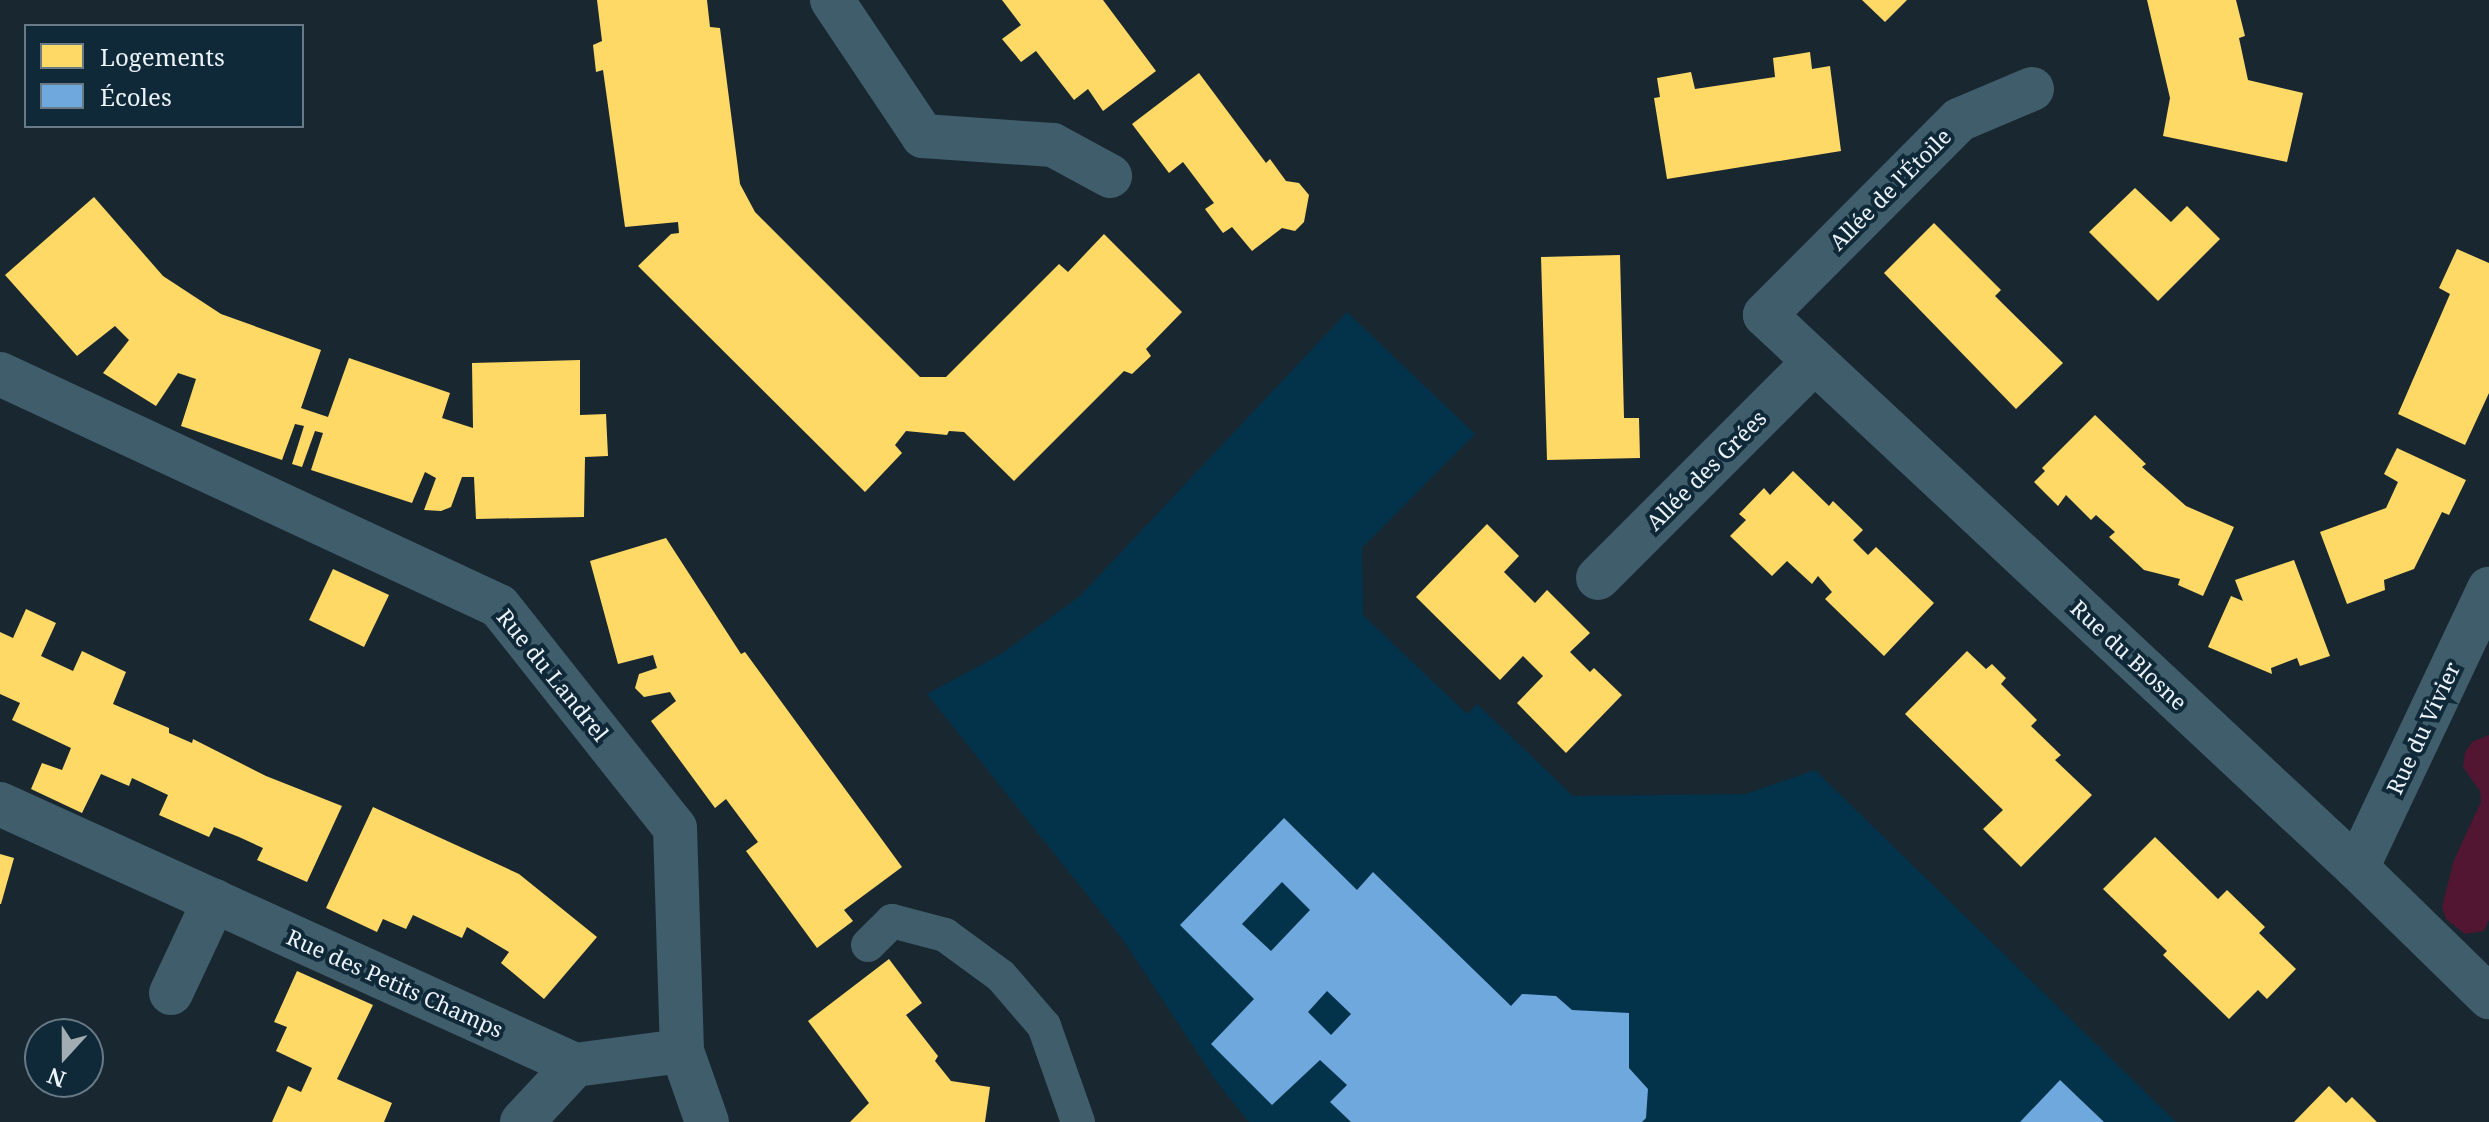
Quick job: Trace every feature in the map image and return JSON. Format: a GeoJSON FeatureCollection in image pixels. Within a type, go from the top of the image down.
{"type":"FeatureCollection","features":[{"type":"Feature","properties":{"kind":"street"},"geometry":{"type":"LineString","coordinates":[[832,0],[923,136],[1053,145],[1110,176]]}},
{"type":"Feature","properties":{"kind":"street","name":"Allée de l'Étoile"},"geometry":{"type":"LineString","coordinates":[[1765,315],[1959,120],[2032,89]]}},
{"type":"Feature","properties":{"kind":"street","name":"Rue du Blosne"},"geometry":{"type":"LineString","coordinates":[[1765,315],[2357,868],[2489,997]]}},
{"type":"Feature","properties":{"kind":"street","name":"Allée des Grées"},"geometry":{"type":"LineString","coordinates":[[1598,578],[1814,362]]}},
{"type":"Feature","properties":{"kind":"street","name":"Rue du Landrel"},"geometry":{"type":"LineString","coordinates":[[0,374],[499,606],[675,828],[682,1051],[707,1122]]}},
{"type":"Feature","properties":{"kind":"street","name":"Rue du Vivier"},"geometry":{"type":"LineString","coordinates":[[2357,868],[2489,589]]}},
{"type":"Feature","properties":{"kind":"street","name":"Rue des Petits Champs"},"geometry":{"type":"LineString","coordinates":[[0,804],[575,1065]]}},
{"type":"Feature","properties":{"kind":"street"},"geometry":{"type":"LineString","coordinates":[[171,993],[214,901]]}},
{"type":"Feature","properties":{"kind":"street"},"geometry":{"type":"LineString","coordinates":[[522,1122],[575,1065],[682,1051]]}},
{"type":"Feature","properties":{"kind":"lane"},"geometry":{"type":"LineString","coordinates":[[868,945],[892,921],[945,935],[1001,976],[1044,1026],[1078,1122]]}},
{"type":"Feature","properties":{"kind":"shaded area"},"geometry":{"type":"Polygon","coordinates":[[[1347,312],[1475,434],[1362,548],[1363,615],[1467,714],[1477,704],[1573,796],[1745,794],[1815,770],[2176,1122],[1249,1122],[1216,1081],[1123,940],[927,694],[1001,654],[1080,596],[1347,312]]]}},
{"type":"Feature","properties":{"kind":"shaded area"},"geometry":{"type":"Polygon","coordinates":[[[2489,735],[2489,920],[2484,931],[2465,934],[2446,919],[2442,907],[2454,860],[2481,802],[2480,791],[2463,767],[2465,753],[2472,742],[2489,735]]]}},
{"type":"Feature","properties":{"kind":"building: Logements"},"geometry":{"type":"Polygon","coordinates":[[[597,0],[707,0],[710,27],[720,28],[740,184],[755,212],[920,377],[946,377],[1059,264],[1068,272],[1104,234],[1182,312],[1146,349],[1151,356],[1132,374],[1124,371],[1014,481],[964,432],[949,431],[947,435],[906,431],[895,445],[902,453],[865,492],[638,266],[671,234],[679,233],[678,222],[625,227],[603,70],[596,72],[593,45],[602,41],[597,0]]]}},
{"type":"Feature","properties":{"kind":"building: Logements"},"geometry":{"type":"Polygon","coordinates":[[[1002,0],[1103,0],[1156,71],[1103,111],[1088,89],[1074,100],[1036,51],[1021,62],[1002,39],[1021,25],[1002,0]]]}},
{"type":"Feature","properties":{"kind":"building: Logements"},"geometry":{"type":"Polygon","coordinates":[[[1862,0],[1907,0],[1885,22],[1862,0]]]}},
{"type":"Feature","properties":{"kind":"building: Logements"},"geometry":{"type":"Polygon","coordinates":[[[2147,0],[2236,0],[2245,36],[2239,38],[2248,80],[2303,93],[2287,162],[2163,136],[2170,98],[2147,0]]]}},
{"type":"Feature","properties":{"kind":"building: Logements"},"geometry":{"type":"Polygon","coordinates":[[[1810,52],[1812,69],[1830,66],[1841,151],[1667,179],[1654,98],[1660,97],[1657,78],[1691,72],[1695,89],[1775,77],[1773,58],[1810,52]]]}},
{"type":"Feature","properties":{"kind":"building: Logements"},"geometry":{"type":"Polygon","coordinates":[[[1199,73],[1266,163],[1270,159],[1286,181],[1299,183],[1309,195],[1304,222],[1295,231],[1282,228],[1252,251],[1232,227],[1223,233],[1205,209],[1214,203],[1183,162],[1169,173],[1132,124],[1199,73]]]}},
{"type":"Feature","properties":{"kind":"building: Logements"},"geometry":{"type":"Polygon","coordinates":[[[2135,188],[2171,222],[2187,206],[2220,239],[2158,301],[2089,232],[2135,188]]]}},
{"type":"Feature","properties":{"kind":"building: Logements"},"geometry":{"type":"Polygon","coordinates":[[[94,197],[163,276],[221,314],[321,350],[301,408],[328,417],[349,358],[450,393],[442,418],[473,428],[472,363],[580,360],[580,415],[606,414],[608,456],[585,457],[584,517],[476,519],[474,477],[462,477],[451,507],[441,511],[424,510],[436,478],[425,472],[412,503],[311,470],[323,433],[315,431],[302,467],[292,464],[304,426],[295,424],[282,460],[181,426],[196,379],[178,373],[156,406],[103,373],[129,340],[115,326],[77,356],[5,275],[94,197]]]}},
{"type":"Feature","properties":{"kind":"building: Logements"},"geometry":{"type":"Polygon","coordinates":[[[1934,223],[2001,290],[1995,296],[2063,363],[2016,409],[1884,273],[1934,223]]]}},
{"type":"Feature","properties":{"kind":"building: Logements"},"geometry":{"type":"Polygon","coordinates":[[[2457,249],[2489,263],[2489,393],[2465,445],[2398,414],[2450,294],[2439,288],[2457,249]]]}},
{"type":"Feature","properties":{"kind":"building: Logements"},"geometry":{"type":"Polygon","coordinates":[[[1620,255],[1624,418],[1639,418],[1640,458],[1547,460],[1541,257],[1620,255]]]}},
{"type":"Feature","properties":{"kind":"building: Logements"},"geometry":{"type":"Polygon","coordinates":[[[2095,415],[2146,464],[2142,467],[2186,506],[2234,527],[2203,596],[2178,585],[2180,579],[2144,570],[2109,537],[2115,532],[2096,515],[2091,520],[2066,495],[2058,506],[2034,482],[2045,471],[2042,468],[2095,415]]]}},
{"type":"Feature","properties":{"kind":"building: Logements"},"geometry":{"type":"Polygon","coordinates":[[[2397,448],[2466,480],[2449,515],[2442,512],[2414,569],[2384,580],[2385,590],[2347,604],[2320,532],[2386,508],[2398,482],[2384,474],[2397,448]]]}},
{"type":"Feature","properties":{"kind":"building: Logements"},"geometry":{"type":"Polygon","coordinates":[[[1793,471],[1829,506],[1833,501],[1863,530],[1853,540],[1868,555],[1876,547],[1934,603],[1884,656],[1825,599],[1832,592],[1818,576],[1812,584],[1787,561],[1772,576],[1730,536],[1746,520],[1739,514],[1764,488],[1770,495],[1793,471]]]}},
{"type":"Feature","properties":{"kind":"building: Logements"},"geometry":{"type":"Polygon","coordinates":[[[1487,524],[1519,556],[1504,572],[1535,603],[1547,590],[1590,633],[1570,652],[1590,672],[1594,668],[1622,695],[1566,753],[1517,703],[1543,676],[1523,656],[1500,680],[1416,597],[1487,524]]]}},
{"type":"Feature","properties":{"kind":"building: Logements"},"geometry":{"type":"Polygon","coordinates":[[[666,538],[741,654],[745,652],[902,867],[844,910],[853,921],[817,948],[746,851],[758,842],[726,799],[715,808],[651,721],[676,701],[670,692],[644,697],[635,688],[639,674],[657,668],[653,655],[618,664],[590,561],[666,538]]]}},
{"type":"Feature","properties":{"kind":"building: Logements"},"geometry":{"type":"Polygon","coordinates":[[[2294,560],[2330,656],[2300,666],[2297,658],[2271,668],[2272,674],[2208,647],[2231,596],[2243,601],[2235,580],[2294,560]]]}},
{"type":"Feature","properties":{"kind":"building: Logements"},"geometry":{"type":"Polygon","coordinates":[[[333,569],[389,595],[364,647],[309,620],[333,569]]]}},
{"type":"Feature","properties":{"kind":"building: Logements"},"geometry":{"type":"Polygon","coordinates":[[[26,609],[56,623],[41,656],[73,671],[82,651],[126,672],[113,704],[169,728],[169,733],[192,743],[193,739],[266,776],[342,806],[307,882],[257,860],[263,848],[239,837],[214,827],[209,837],[159,815],[168,795],[132,778],[129,786],[101,774],[82,813],[31,789],[42,763],[62,770],[71,748],[12,720],[20,703],[0,694],[0,632],[13,638],[26,609]]]}},
{"type":"Feature","properties":{"kind":"building: Logements"},"geometry":{"type":"Polygon","coordinates":[[[1967,651],[1986,669],[1992,664],[2006,678],[2001,684],[2037,720],[2031,726],[2061,755],[2055,760],[2092,795],[2021,867],[1983,829],[2003,810],[1905,714],[1967,651]]]}},
{"type":"Feature","properties":{"kind":"building: Logements"},"geometry":{"type":"Polygon","coordinates":[[[373,807],[519,874],[597,937],[544,999],[501,963],[509,952],[467,927],[462,938],[413,915],[406,929],[383,919],[377,932],[326,908],[373,807]]]}},
{"type":"Feature","properties":{"kind":"building: Logements"},"geometry":{"type":"Polygon","coordinates":[[[2155,837],[2218,899],[2227,890],[2265,927],[2259,933],[2296,969],[2267,999],[2258,990],[2229,1019],[2163,955],[2167,951],[2103,889],[2155,837]]]}},
{"type":"Feature","properties":{"kind":"building: Logements"},"geometry":{"type":"Polygon","coordinates":[[[0,854],[14,858],[1,904],[0,904],[0,854]]]}},
{"type":"Feature","properties":{"kind":"building: Logements"},"geometry":{"type":"Polygon","coordinates":[[[889,959],[922,1003],[906,1015],[938,1056],[935,1061],[951,1081],[990,1087],[985,1122],[850,1122],[869,1103],[808,1021],[889,959]]]}},
{"type":"Feature","properties":{"kind":"building: Logements"},"geometry":{"type":"Polygon","coordinates":[[[297,971],[373,1005],[337,1079],[392,1103],[384,1122],[272,1122],[288,1086],[301,1092],[312,1068],[276,1051],[287,1027],[274,1022],[297,971]]]}},
{"type":"Feature","properties":{"kind":"building: Logements"},"geometry":{"type":"Polygon","coordinates":[[[2329,1086],[2346,1103],[2352,1097],[2377,1122],[2294,1122],[2329,1086]]]}},
{"type":"Feature","properties":{"kind":"building: Écoles"},"geometry":{"type":"Polygon","coordinates":[[[1284,818],[1357,890],[1373,872],[1511,1006],[1522,994],[1556,996],[1572,1010],[1629,1013],[1629,1068],[1648,1089],[1646,1118],[1642,1122],[1351,1122],[1330,1102],[1347,1085],[1320,1060],[1272,1105],[1211,1044],[1254,999],[1180,925],[1284,818]],[[1282,882],[1242,924],[1271,951],[1310,910],[1282,882]],[[1327,991],[1308,1012],[1331,1035],[1351,1014],[1327,991]]]}},
{"type":"Feature","properties":{"kind":"building: Écoles"},"geometry":{"type":"Polygon","coordinates":[[[2060,1080],[2104,1122],[2020,1122],[2060,1080]]]}}]}
